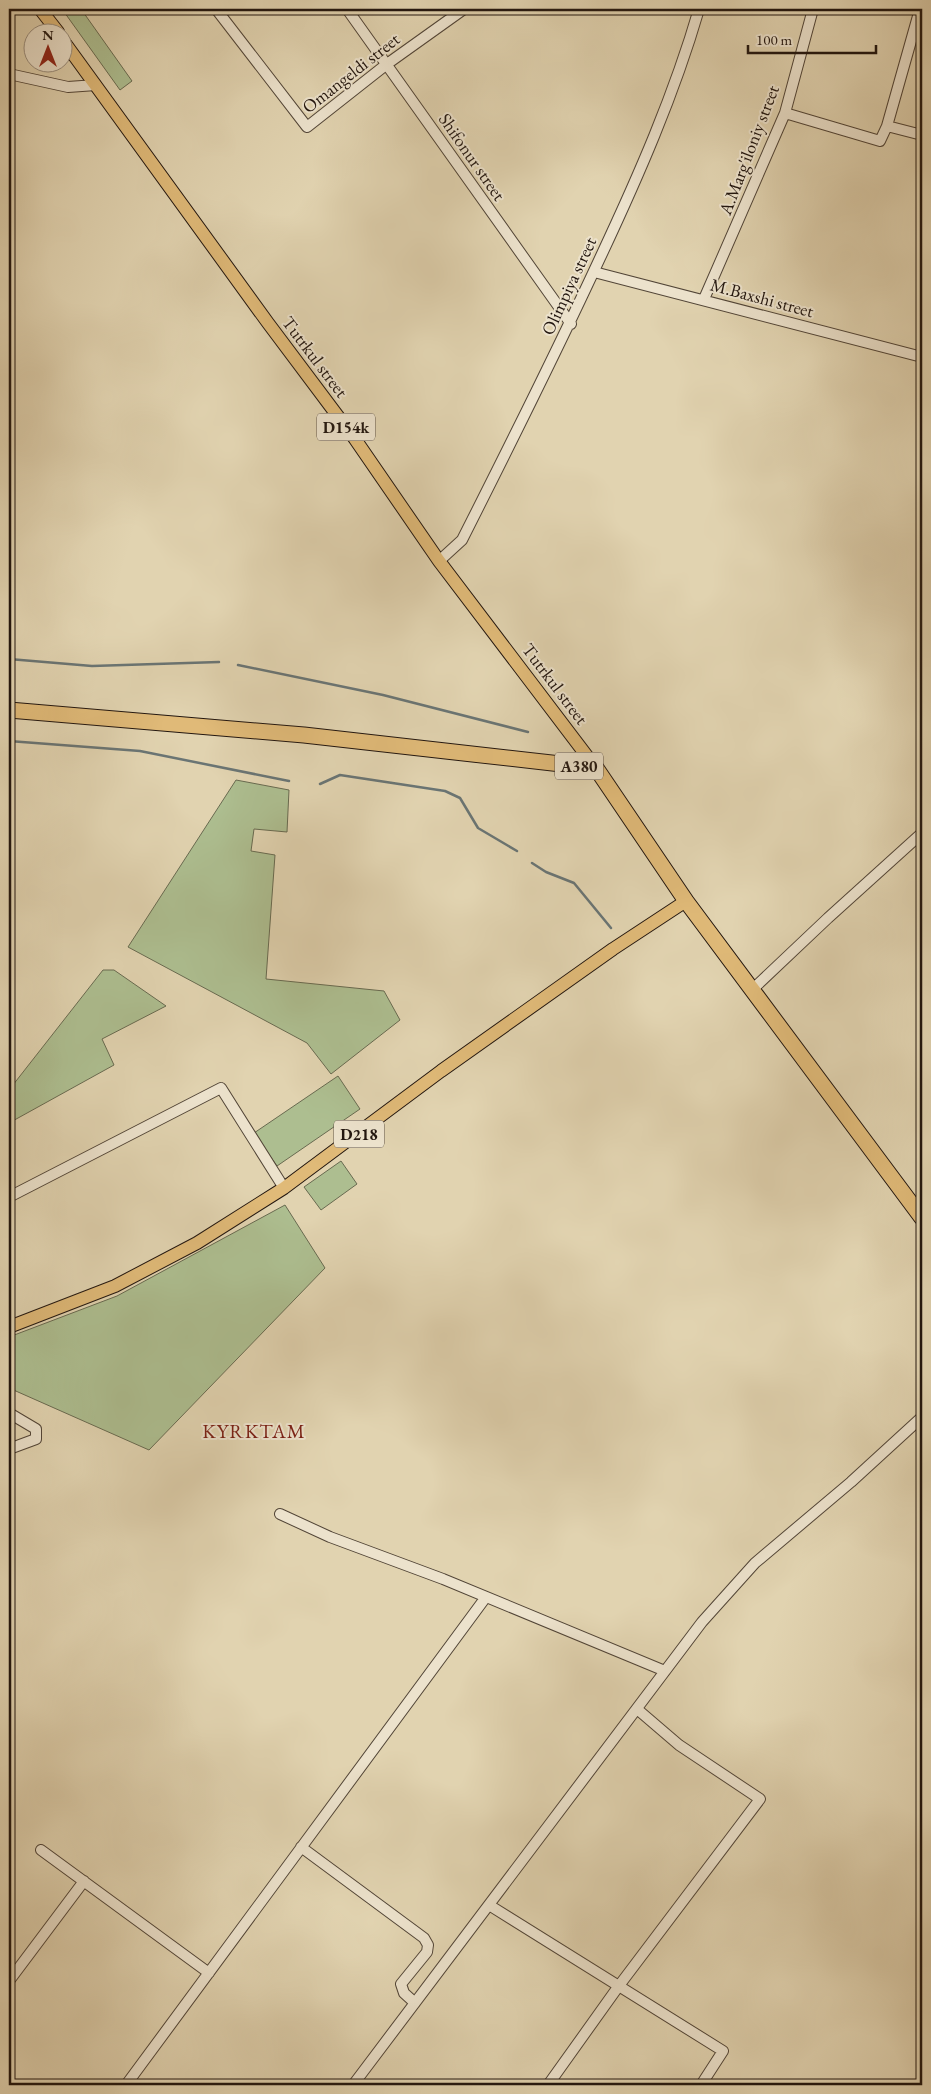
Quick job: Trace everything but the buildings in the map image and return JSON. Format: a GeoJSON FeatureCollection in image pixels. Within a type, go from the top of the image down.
{"type":"FeatureCollection","features":[{"type":"Feature","properties":{"kind":"highway","name":"A380"},"geometry":{"type":"LineString","coordinates":[[9,710],[304,735],[596,768],[686,901],[922,1218]]}},
{"type":"Feature","properties":{"kind":"main road"},"geometry":{"type":"LineString","coordinates":[[40,9],[50,22]]}},
{"type":"Feature","properties":{"kind":"main road","name":"Tutrkul street"},"geometry":{"type":"LineString","coordinates":[[72,53],[268,323],[355,439],[439,561],[596,768]]}},
{"type":"Feature","properties":{"kind":"main road","name":"D218"},"geometry":{"type":"LineString","coordinates":[[9,1327],[114,1286],[197,1243],[284,1188],[448,1065],[613,949],[686,901]]}},
{"type":"Feature","properties":{"kind":"street","name":"Omangeldi street"},"geometry":{"type":"LineString","coordinates":[[216,9],[307,128],[387,64],[464,9]]}},
{"type":"Feature","properties":{"kind":"street","name":"Shifonur street"},"geometry":{"type":"LineString","coordinates":[[347,9],[570,324]]}},
{"type":"Feature","properties":{"kind":"street","name":"Olimpiya street"},"geometry":{"type":"LineString","coordinates":[[439,561],[462,540],[570,324],[646,160],[686,56],[699,9]]}},
{"type":"Feature","properties":{"kind":"street","name":"A.Marg'iloniy street"},"geometry":{"type":"LineString","coordinates":[[704,299],[785,113],[813,9]]}},
{"type":"Feature","properties":{"kind":"street"},"geometry":{"type":"LineString","coordinates":[[785,113],[880,140],[887,126],[918,29],[920,9]]}},
{"type":"Feature","properties":{"kind":"street"},"geometry":{"type":"LineString","coordinates":[[9,74],[68,87],[96,85]]}},
{"type":"Feature","properties":{"kind":"street"},"geometry":{"type":"LineString","coordinates":[[887,126],[922,135]]}},
{"type":"Feature","properties":{"kind":"street","name":"M.Baxshi street"},"geometry":{"type":"LineString","coordinates":[[594,272],[922,357]]}},
{"type":"Feature","properties":{"kind":"street"},"geometry":{"type":"LineString","coordinates":[[753,989],[922,833]]}},
{"type":"Feature","properties":{"kind":"street"},"geometry":{"type":"LineString","coordinates":[[9,1198],[221,1088],[284,1188]]}},
{"type":"Feature","properties":{"kind":"street"},"geometry":{"type":"LineString","coordinates":[[9,1413],[36,1429],[36,1439],[9,1449]]}},
{"type":"Feature","properties":{"kind":"street"},"geometry":{"type":"LineString","coordinates":[[353,2085],[702,1622],[755,1563],[851,1482],[922,1417]]}},
{"type":"Feature","properties":{"kind":"street"},"geometry":{"type":"LineString","coordinates":[[280,1514],[330,1537],[486,1597],[666,1671]]}},
{"type":"Feature","properties":{"kind":"street"},"geometry":{"type":"LineString","coordinates":[[126,2085],[486,1597]]}},
{"type":"Feature","properties":{"kind":"street"},"geometry":{"type":"LineString","coordinates":[[548,2085],[618,1987],[760,1799],[679,1745],[636,1709]]}},
{"type":"Feature","properties":{"kind":"street"},"geometry":{"type":"LineString","coordinates":[[301,1848],[424,1938],[428,1945],[427,1952],[401,1984],[404,1993],[415,2002]]}},
{"type":"Feature","properties":{"kind":"street"},"geometry":{"type":"LineString","coordinates":[[41,1850],[209,1973]]}},
{"type":"Feature","properties":{"kind":"street"},"geometry":{"type":"LineString","coordinates":[[9,1980],[84,1881]]}},
{"type":"Feature","properties":{"kind":"street"},"geometry":{"type":"LineString","coordinates":[[489,1905],[723,2051],[700,2085]]}},
{"type":"Feature","properties":{"kind":"green space"},"geometry":{"type":"Polygon","coordinates":[[[62,9],[81,9],[132,81],[120,90],[62,9]]]}},
{"type":"Feature","properties":{"kind":"green space"},"geometry":{"type":"Polygon","coordinates":[[[236,780],[289,790],[287,832],[254,829],[251,851],[275,855],[266,979],[384,991],[400,1020],[331,1074],[307,1043],[128,947],[236,780]]]}},
{"type":"Feature","properties":{"kind":"green space"},"geometry":{"type":"Polygon","coordinates":[[[103,970],[114,970],[166,1006],[102,1039],[114,1065],[9,1123],[9,1090],[103,970]]]}},
{"type":"Feature","properties":{"kind":"green space"},"geometry":{"type":"Polygon","coordinates":[[[338,1076],[360,1109],[277,1166],[254,1133],[338,1076]]]}},
{"type":"Feature","properties":{"kind":"green space"},"geometry":{"type":"Polygon","coordinates":[[[341,1161],[357,1184],[321,1210],[304,1187],[341,1161]]]}},
{"type":"Feature","properties":{"kind":"green space"},"geometry":{"type":"Polygon","coordinates":[[[285,1205],[325,1268],[149,1450],[9,1388],[9,1337],[117,1296],[285,1205]]]}},
{"type":"Feature","properties":{"kind":"waterway"},"geometry":{"type":"LineString","coordinates":[[9,659],[92,666],[219,662]]}},
{"type":"Feature","properties":{"kind":"waterway"},"geometry":{"type":"LineString","coordinates":[[238,665],[383,695],[528,732]]}},
{"type":"Feature","properties":{"kind":"waterway"},"geometry":{"type":"LineString","coordinates":[[9,741],[140,751],[289,781]]}},
{"type":"Feature","properties":{"kind":"waterway"},"geometry":{"type":"LineString","coordinates":[[320,784],[340,775],[445,791],[460,798],[478,828],[517,851]]}},
{"type":"Feature","properties":{"kind":"waterway"},"geometry":{"type":"LineString","coordinates":[[532,863],[546,872],[574,883],[611,928]]}},
{"type":"Feature","properties":{"kind":"district","name":"KYRKTAM"},"geometry":{"type":"Point","coordinates":[254,1431]}}]}
